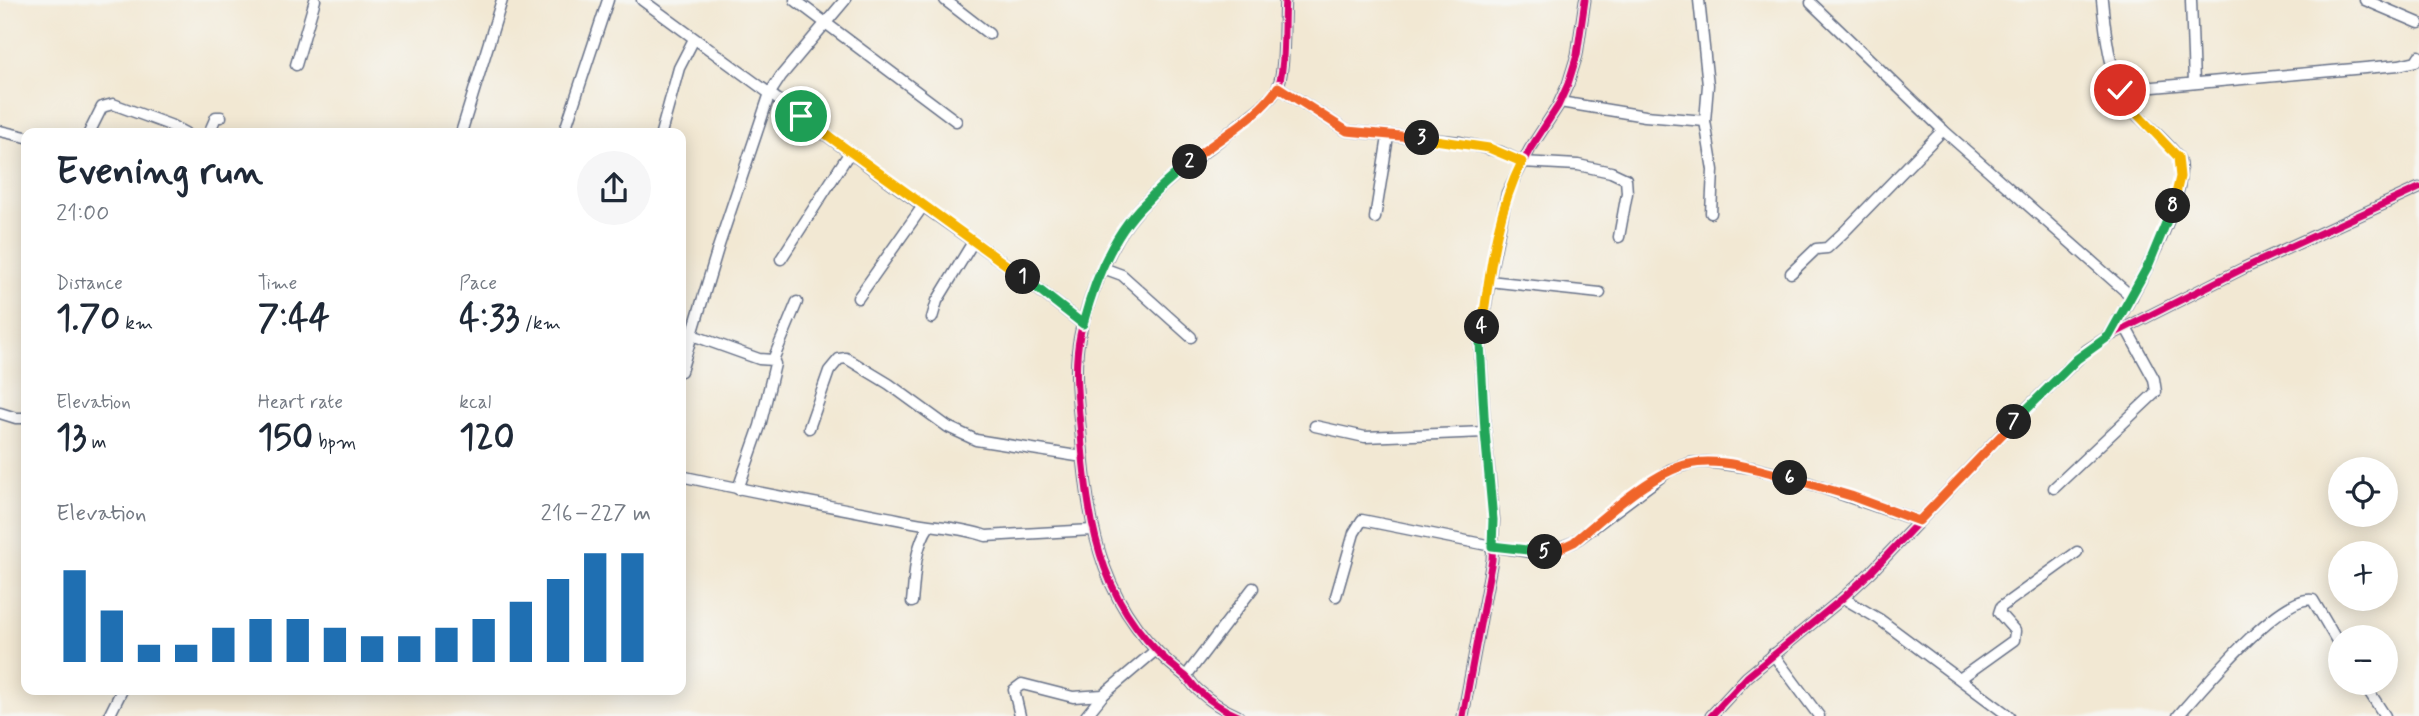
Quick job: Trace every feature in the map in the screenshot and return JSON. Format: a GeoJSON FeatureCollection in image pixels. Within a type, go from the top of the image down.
{"type":"FeatureCollection","features":[{"type":"Feature","properties":{"kind":"street"},"geometry":{"type":"LineString","coordinates":[[296,65],[315,0]]}},
{"type":"Feature","properties":{"kind":"street"},"geometry":{"type":"LineString","coordinates":[[463,128],[502,0]]}},
{"type":"Feature","properties":{"kind":"street"},"geometry":{"type":"LineString","coordinates":[[566,128],[608,0]]}},
{"type":"Feature","properties":{"kind":"street"},"geometry":{"type":"LineString","coordinates":[[642,0],[1083,324]]}},
{"type":"Feature","properties":{"kind":"street"},"geometry":{"type":"LineString","coordinates":[[795,0],[956,121]]}},
{"type":"Feature","properties":{"kind":"street"},"geometry":{"type":"LineString","coordinates":[[686,355],[770,93],[781,76],[845,0]]}},
{"type":"Feature","properties":{"kind":"street"},"geometry":{"type":"LineString","coordinates":[[945,0],[989,34]]}},
{"type":"Feature","properties":{"kind":"street"},"geometry":{"type":"LineString","coordinates":[[1233,714],[1198,690],[1156,650],[1129,617],[1119,599],[1092,530],[1075,371],[1083,324],[1103,268],[1128,222],[1143,204],[1195,158],[1255,111],[1278,87],[1285,0]]}},
{"type":"Feature","properties":{"kind":"street"},"geometry":{"type":"LineString","coordinates":[[1463,716],[1490,577],[1492,546],[1493,520],[1480,343],[1489,281],[1507,193],[1522,162],[1569,85],[1577,55],[1585,0]]}},
{"type":"Feature","properties":{"kind":"street"},"geometry":{"type":"LineString","coordinates":[[1699,0],[1708,85],[1705,121],[1713,170],[1711,213]]}},
{"type":"Feature","properties":{"kind":"street"},"geometry":{"type":"LineString","coordinates":[[2102,0],[2106,38],[2120,90],[2137,114],[2178,157],[2180,166],[2176,197],[2149,264],[2109,336]]}},
{"type":"Feature","properties":{"kind":"street"},"geometry":{"type":"LineString","coordinates":[[2191,0],[2194,83]]}},
{"type":"Feature","properties":{"kind":"street"},"geometry":{"type":"LineString","coordinates":[[2365,0],[2419,23]]}},
{"type":"Feature","properties":{"kind":"street"},"geometry":{"type":"LineString","coordinates":[[1811,3],[1942,130],[2132,297]]}},
{"type":"Feature","properties":{"kind":"street"},"geometry":{"type":"LineString","coordinates":[[662,128],[679,68],[694,39]]}},
{"type":"Feature","properties":{"kind":"street"},"geometry":{"type":"LineString","coordinates":[[2120,90],[2399,65],[2416,61],[2419,56]]}},
{"type":"Feature","properties":{"kind":"street"},"geometry":{"type":"LineString","coordinates":[[1278,87],[1347,131],[1460,142],[1501,152],[1522,162],[1578,165],[1611,172],[1626,179],[1627,193],[1619,237]]}},
{"type":"Feature","properties":{"kind":"street"},"geometry":{"type":"LineString","coordinates":[[1560,102],[1645,116],[1705,121]]}},
{"type":"Feature","properties":{"kind":"street"},"geometry":{"type":"LineString","coordinates":[[92,128],[102,107],[113,104],[175,128]]}},
{"type":"Feature","properties":{"kind":"street"},"geometry":{"type":"LineString","coordinates":[[211,128],[216,117],[221,117]]}},
{"type":"Feature","properties":{"kind":"street"},"geometry":{"type":"LineString","coordinates":[[1791,272],[1816,249],[1827,248],[1836,240],[1942,130]]}},
{"type":"Feature","properties":{"kind":"street"},"geometry":{"type":"LineString","coordinates":[[0,131],[21,135]]}},
{"type":"Feature","properties":{"kind":"street"},"geometry":{"type":"LineString","coordinates":[[1375,218],[1388,136]]}},
{"type":"Feature","properties":{"kind":"street"},"geometry":{"type":"LineString","coordinates":[[781,259],[850,152]]}},
{"type":"Feature","properties":{"kind":"street"},"geometry":{"type":"LineString","coordinates":[[1711,716],[1746,677],[1843,598],[2077,359],[2109,336],[2244,268],[2419,188]]}},
{"type":"Feature","properties":{"kind":"street"},"geometry":{"type":"LineString","coordinates":[[858,298],[923,206]]}},
{"type":"Feature","properties":{"kind":"street"},"geometry":{"type":"LineString","coordinates":[[932,318],[937,301],[974,242]]}},
{"type":"Feature","properties":{"kind":"street"},"geometry":{"type":"LineString","coordinates":[[1103,268],[1122,275],[1191,337]]}},
{"type":"Feature","properties":{"kind":"street"},"geometry":{"type":"LineString","coordinates":[[1489,281],[1600,293]]}},
{"type":"Feature","properties":{"kind":"street"},"geometry":{"type":"LineString","coordinates":[[738,489],[761,426],[775,364],[773,360],[797,303]]}},
{"type":"Feature","properties":{"kind":"street"},"geometry":{"type":"LineString","coordinates":[[2054,488],[2156,392],[2154,379],[2126,328]]}},
{"type":"Feature","properties":{"kind":"street"},"geometry":{"type":"LineString","coordinates":[[692,335],[759,359],[773,360]]}},
{"type":"Feature","properties":{"kind":"street"},"geometry":{"type":"LineString","coordinates":[[809,428],[829,371],[839,359],[846,358],[889,384],[948,427],[970,438],[998,446],[1083,457]]}},
{"type":"Feature","properties":{"kind":"street"},"geometry":{"type":"LineString","coordinates":[[0,413],[21,418]]}},
{"type":"Feature","properties":{"kind":"street"},"geometry":{"type":"LineString","coordinates":[[1315,426],[1365,437],[1485,432]]}},
{"type":"Feature","properties":{"kind":"street"},"geometry":{"type":"LineString","coordinates":[[1336,596],[1354,533],[1362,520],[1536,553],[1561,548],[1574,542],[1666,472],[1691,463],[1707,462],[1754,468],[1851,496],[1919,521]]}},
{"type":"Feature","properties":{"kind":"street"},"geometry":{"type":"LineString","coordinates":[[686,477],[986,536],[1092,530]]}},
{"type":"Feature","properties":{"kind":"street"},"geometry":{"type":"LineString","coordinates":[[912,602],[920,539],[929,526]]}},
{"type":"Feature","properties":{"kind":"street"},"geometry":{"type":"LineString","coordinates":[[1961,678],[2014,640],[2015,631],[1998,613],[2001,607],[2077,552]]}},
{"type":"Feature","properties":{"kind":"street"},"geometry":{"type":"LineString","coordinates":[[1186,676],[1253,588]]}},
{"type":"Feature","properties":{"kind":"street"},"geometry":{"type":"LineString","coordinates":[[1843,598],[1879,619],[2009,716]]}},
{"type":"Feature","properties":{"kind":"street"},"geometry":{"type":"LineString","coordinates":[[2178,716],[2241,645],[2291,606],[2305,598],[2314,600],[2328,625]]}},
{"type":"Feature","properties":{"kind":"street"},"geometry":{"type":"LineString","coordinates":[[1086,716],[1103,695],[1156,650]]}},
{"type":"Feature","properties":{"kind":"street"},"geometry":{"type":"LineString","coordinates":[[1773,654],[1819,716]]}},
{"type":"Feature","properties":{"kind":"street"},"geometry":{"type":"LineString","coordinates":[[1020,716],[1014,690],[1022,684],[1073,697],[1103,695]]}},
{"type":"Feature","properties":{"kind":"street"},"geometry":{"type":"LineString","coordinates":[[109,716],[120,695]]}},
{"type":"Feature","properties":{"kind":"street"},"geometry":{"type":"LineString","coordinates":[[2371,695],[2385,716]]}},
{"type":"Feature","properties":{"kind":"cycle path"},"geometry":{"type":"LineString","coordinates":[[1238,716],[1207,698],[1156,651],[1134,625],[1117,597],[1095,537],[1089,505],[1076,372],[1080,335],[1089,303],[1106,261],[1123,230],[1152,195],[1261,107],[1277,89],[1283,59],[1285,0]]}},
{"type":"Feature","properties":{"kind":"cycle path"},"geometry":{"type":"LineString","coordinates":[[1463,716],[1492,560],[1494,520],[1480,343],[1491,270],[1507,193],[1568,84],[1577,55],[1585,0]]}},
{"type":"Feature","properties":{"kind":"cycle path"},"geometry":{"type":"LineString","coordinates":[[1711,716],[1747,677],[1872,571],[2021,414],[2087,350],[2109,336],[2244,268],[2419,188]]}},
{"type":"Feature","properties":{"kind":"route"},"geometry":{"type":"LineString","coordinates":[[801,116],[1011,268],[1083,324],[1111,250],[1128,222],[1166,183],[1229,133],[1278,87],[1347,131],[1460,142],[1489,148],[1522,162],[1507,193],[1500,218],[1480,343],[1493,520],[1492,546],[1536,553],[1548,552],[1574,542],[1666,472],[1691,463],[1707,462],[1754,468],[1851,496],[1919,521],[2077,359],[2109,336],[2149,264],[2176,197],[2180,177],[2179,161],[2137,114],[2120,90]]}}]}
